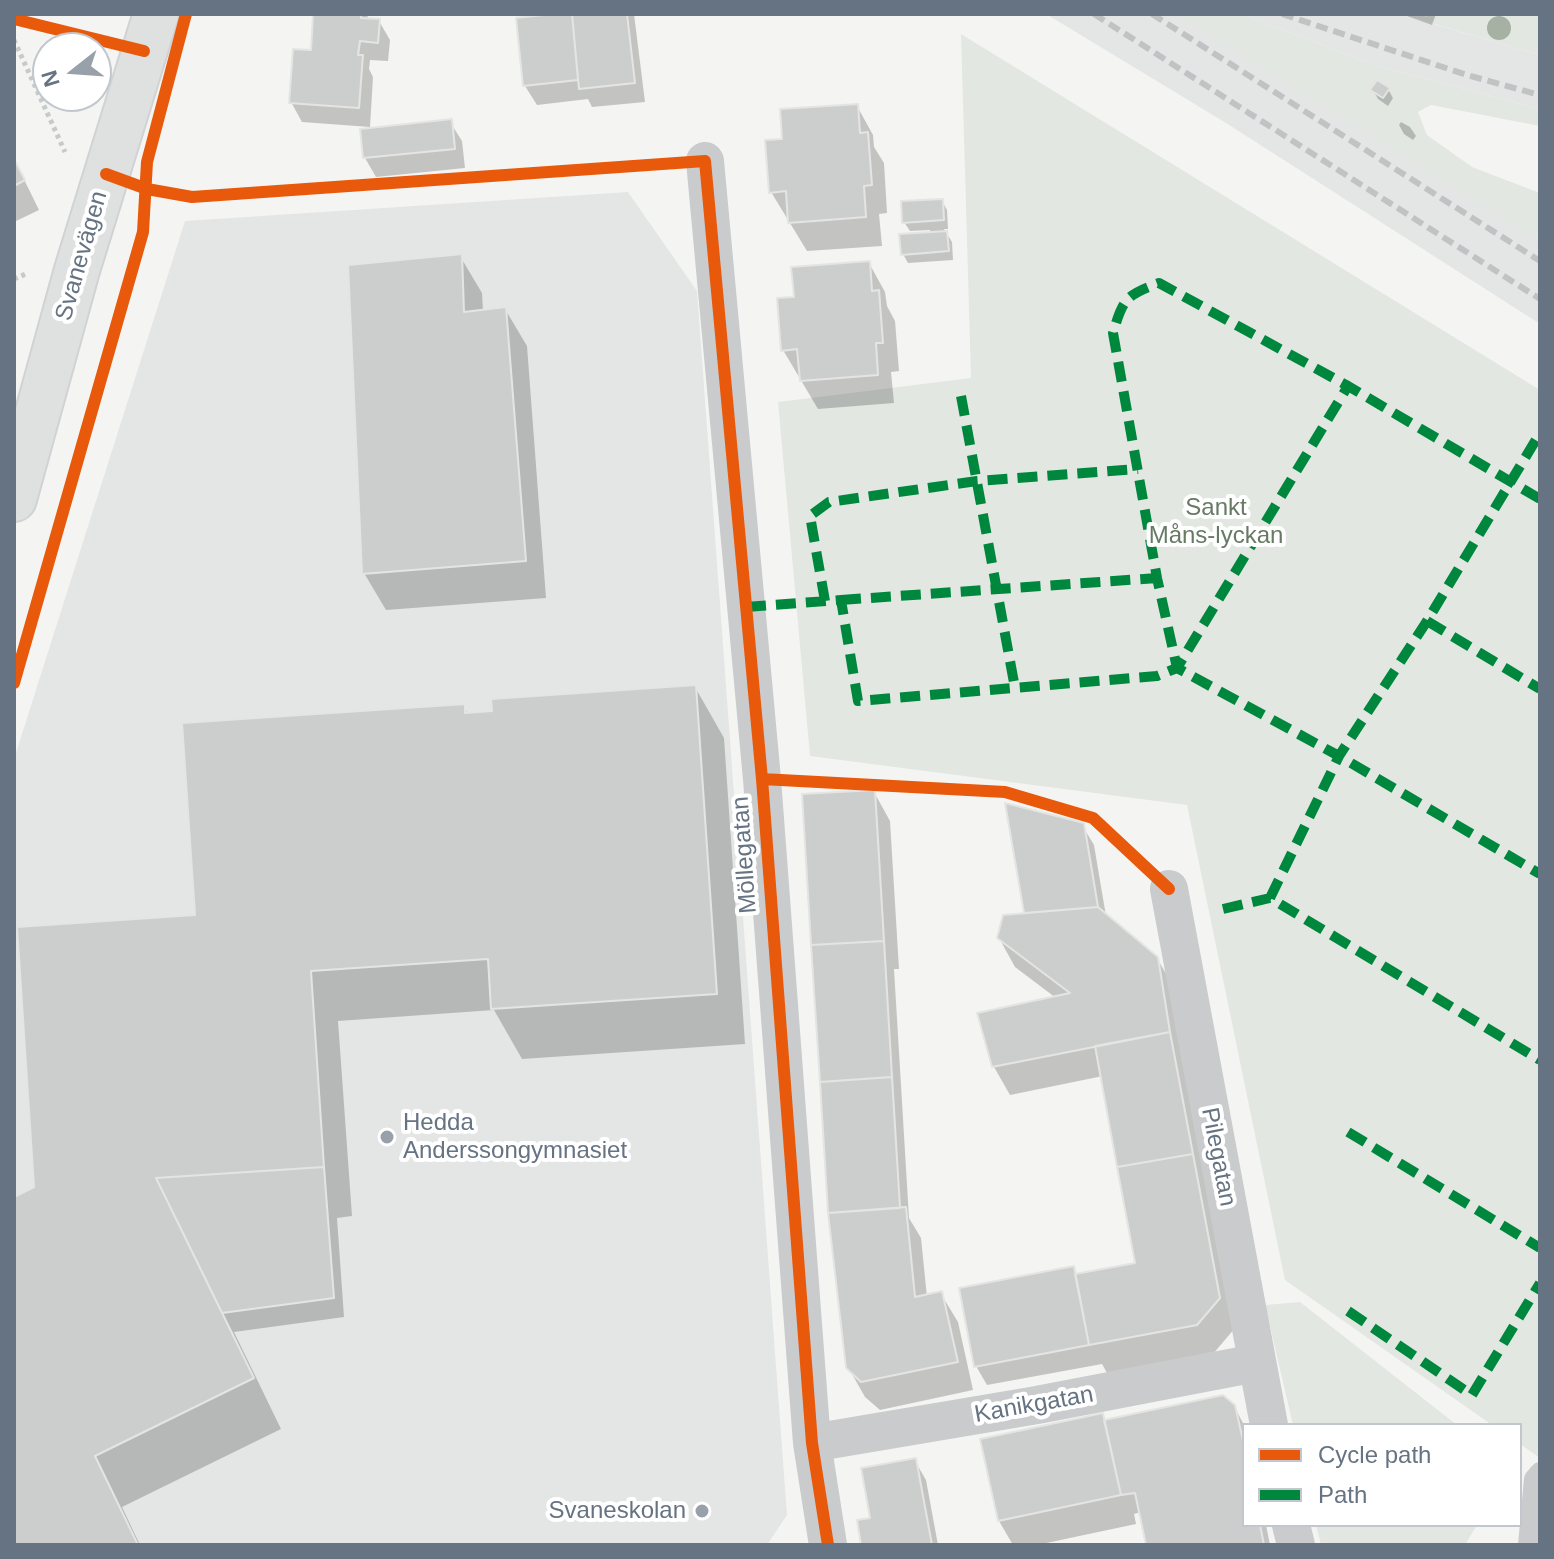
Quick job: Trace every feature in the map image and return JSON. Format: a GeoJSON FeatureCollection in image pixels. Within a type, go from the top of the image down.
{"type":"FeatureCollection","features":[{"type":"Feature","properties":{"kind":"street","name":"Svanevägen"},"geometry":{"type":"LineString","coordinates":[[14,499],[106,174],[156,14]]}},
{"type":"Feature","properties":{"kind":"street","name":"Möllegatan"},"geometry":{"type":"LineString","coordinates":[[705,161],[762,779],[812,1443],[828,1545]]}},
{"type":"Feature","properties":{"kind":"street","name":"Pilegatan"},"geometry":{"type":"LineString","coordinates":[[1169,889],[1269,1423]]}},
{"type":"Feature","properties":{"kind":"street","name":"Kanikgatan"},"geometry":{"type":"LineString","coordinates":[[812,1443],[1037,1405],[1256,1363]]}},
{"type":"Feature","properties":{"kind":"lane"},"geometry":{"type":"LineString","coordinates":[[1528,1545],[1534,1479],[1540,1472]]}},
{"type":"Feature","properties":{"kind":"path"},"geometry":{"type":"LineString","coordinates":[[14,40],[69,160],[106,174]]}},
{"type":"Feature","properties":{"kind":"shaded area"},"geometry":{"type":"Polygon","coordinates":[[[1046,14],[1177,14],[1407,156],[1540,241],[1540,324],[1226,123],[1046,14]]]}},
{"type":"Feature","properties":{"kind":"shaded area"},"geometry":{"type":"Polygon","coordinates":[[[1242,14],[1399,14],[1540,55],[1540,109],[1374,65],[1242,14]]]}},
{"type":"Feature","properties":{"kind":"shaded area","name":"Hedda Anderssongymnasiet"},"geometry":{"type":"Polygon","coordinates":[[[628,192],[697,291],[787,1515],[767,1545],[14,1545],[14,759],[185,221],[628,192]]]}},
{"type":"Feature","properties":{"kind":"green space"},"geometry":{"type":"Polygon","coordinates":[[[1177,14],[1242,14],[1374,65],[1540,109],[1540,126],[1431,105],[1418,112],[1427,135],[1472,167],[1540,193],[1540,241],[1177,14]]]}},
{"type":"Feature","properties":{"kind":"green space"},"geometry":{"type":"Polygon","coordinates":[[[1400,14],[1427,17],[1428,14],[1540,14],[1540,55],[1400,14]]]}},
{"type":"Feature","properties":{"kind":"green space","name":"Sankt Måns-lyckan"},"geometry":{"type":"Polygon","coordinates":[[[961,34],[1540,390],[1540,1458],[1522,1445],[1522,1423],[1489,1423],[1285,1280],[1187,805],[810,756],[778,402],[971,378],[961,34]]]}},
{"type":"Feature","properties":{"kind":"green space"},"geometry":{"type":"Polygon","coordinates":[[[1300,1302],[1454,1423],[1293,1423],[1265,1305],[1300,1302]]]}},
{"type":"Feature","properties":{"kind":"green space"},"geometry":{"type":"Polygon","coordinates":[[[1316,1527],[1476,1527],[1465,1545],[1321,1545],[1316,1527]]]}},
{"type":"Feature","properties":{"kind":"building"},"geometry":{"type":"Polygon","coordinates":[[[313,14],[361,14],[361,18],[380,19],[378,43],[360,41],[358,55],[363,55],[359,108],[289,103],[293,49],[311,50],[313,14]]]}},
{"type":"Feature","properties":{"kind":"building"},"geometry":{"type":"Polygon","coordinates":[[[572,14],[578,80],[523,86],[516,18],[572,14]]]}},
{"type":"Feature","properties":{"kind":"building"},"geometry":{"type":"Polygon","coordinates":[[[572,14],[627,14],[635,83],[579,89],[572,14]]]}},
{"type":"Feature","properties":{"kind":"building"},"geometry":{"type":"Polygon","coordinates":[[[1377,80],[1390,88],[1383,98],[1370,90],[1377,80]]]}},
{"type":"Feature","properties":{"kind":"building"},"geometry":{"type":"Polygon","coordinates":[[[858,104],[860,133],[868,132],[872,185],[864,186],[866,217],[788,223],[786,191],[769,193],[765,140],[782,139],[780,109],[858,104]]]}},
{"type":"Feature","properties":{"kind":"building"},"geometry":{"type":"Polygon","coordinates":[[[452,119],[455,149],[363,158],[360,129],[452,119]]]}},
{"type":"Feature","properties":{"kind":"building"},"geometry":{"type":"Polygon","coordinates":[[[14,159],[25,180],[14,186],[14,159]]]}},
{"type":"Feature","properties":{"kind":"building"},"geometry":{"type":"Polygon","coordinates":[[[943,199],[944,220],[902,223],[901,201],[943,199]]]}},
{"type":"Feature","properties":{"kind":"building"},"geometry":{"type":"Polygon","coordinates":[[[947,231],[949,251],[901,255],[899,234],[947,231]]]}},
{"type":"Feature","properties":{"kind":"building"},"geometry":{"type":"Polygon","coordinates":[[[462,254],[464,312],[506,307],[526,561],[362,574],[348,265],[462,254]]]}},
{"type":"Feature","properties":{"kind":"building"},"geometry":{"type":"Polygon","coordinates":[[[870,261],[872,291],[879,290],[883,343],[876,343],[878,375],[800,381],[797,349],[781,351],[777,298],[794,297],[791,267],[870,261]]]}},
{"type":"Feature","properties":{"kind":"building"},"geometry":{"type":"Polygon","coordinates":[[[696,685],[717,994],[491,1009],[488,959],[311,971],[324,1167],[156,1178],[254,1378],[95,1456],[138,1545],[14,1545],[14,1197],[34,1187],[17,927],[195,915],[182,723],[465,704],[465,713],[492,711],[491,699],[696,685]]]}},
{"type":"Feature","properties":{"kind":"building"},"geometry":{"type":"Polygon","coordinates":[[[875,790],[884,941],[811,945],[802,794],[875,790]]]}},
{"type":"Feature","properties":{"kind":"building"},"geometry":{"type":"Polygon","coordinates":[[[1005,803],[1084,823],[1098,907],[1024,913],[1005,803]]]}},
{"type":"Feature","properties":{"kind":"building"},"geometry":{"type":"Polygon","coordinates":[[[1098,907],[1158,957],[1170,1032],[992,1067],[977,1013],[1070,993],[997,938],[1003,915],[1098,907]]]}},
{"type":"Feature","properties":{"kind":"building"},"geometry":{"type":"Polygon","coordinates":[[[884,941],[892,1077],[820,1082],[811,945],[884,941]]]}},
{"type":"Feature","properties":{"kind":"building"},"geometry":{"type":"Polygon","coordinates":[[[1170,1032],[1193,1154],[1117,1167],[1095,1046],[1170,1032]]]}},
{"type":"Feature","properties":{"kind":"building"},"geometry":{"type":"Polygon","coordinates":[[[892,1077],[900,1208],[828,1213],[820,1082],[892,1077]]]}},
{"type":"Feature","properties":{"kind":"building"},"geometry":{"type":"Polygon","coordinates":[[[1193,1154],[1220,1298],[1197,1325],[1089,1345],[1075,1274],[1135,1263],[1117,1167],[1193,1154]]]}},
{"type":"Feature","properties":{"kind":"building"},"geometry":{"type":"Polygon","coordinates":[[[324,1167],[334,1298],[222,1313],[156,1178],[324,1167]]]}},
{"type":"Feature","properties":{"kind":"building"},"geometry":{"type":"Polygon","coordinates":[[[906,1207],[915,1297],[942,1291],[958,1362],[861,1382],[846,1368],[828,1213],[906,1207]]]}},
{"type":"Feature","properties":{"kind":"building"},"geometry":{"type":"Polygon","coordinates":[[[1074,1266],[1089,1345],[974,1367],[959,1288],[1074,1266]]]}},
{"type":"Feature","properties":{"kind":"building"},"geometry":{"type":"Polygon","coordinates":[[[1223,1395],[1235,1405],[1242,1436],[1242,1527],[1260,1527],[1264,1545],[1146,1545],[1135,1493],[1121,1495],[1104,1420],[1223,1395]]]}},
{"type":"Feature","properties":{"kind":"building"},"geometry":{"type":"Polygon","coordinates":[[[1103,1413],[1121,1495],[998,1521],[980,1439],[1103,1413]]]}},
{"type":"Feature","properties":{"kind":"building"},"geometry":{"type":"Polygon","coordinates":[[[916,1458],[932,1545],[861,1545],[857,1520],[870,1518],[861,1468],[916,1458]]]}},
{"type":"Feature","properties":{"kind":"railway"},"geometry":{"type":"LineString","coordinates":[[1094,14],[1540,299]]}},
{"type":"Feature","properties":{"kind":"railway"},"geometry":{"type":"LineString","coordinates":[[1152,14],[1540,261]]}},
{"type":"Feature","properties":{"kind":"railway"},"geometry":{"type":"LineString","coordinates":[[1282,14],[1467,75],[1540,95]]}},
{"type":"Feature","properties":{"kind":"marked path"},"geometry":{"type":"LineString","coordinates":[[1540,499],[1348,386],[1159,283],[1139,291],[1123,305],[1113,333],[1157,578],[1177,668],[1339,756],[1540,874]]}},
{"type":"Feature","properties":{"kind":"marked path"},"geometry":{"type":"LineString","coordinates":[[746,607],[841,600],[858,701],[1157,676],[1177,668],[1348,386]]}},
{"type":"Feature","properties":{"kind":"marked path"},"geometry":{"type":"LineString","coordinates":[[961,396],[1015,688]]}},
{"type":"Feature","properties":{"kind":"marked path"},"geometry":{"type":"LineString","coordinates":[[1270,898],[1339,756],[1427,621],[1540,433]]}},
{"type":"Feature","properties":{"kind":"marked path"},"geometry":{"type":"LineString","coordinates":[[825,601],[810,516],[829,502],[977,481],[1138,469]]}},
{"type":"Feature","properties":{"kind":"marked path"},"geometry":{"type":"LineString","coordinates":[[841,600],[1157,578]]}},
{"type":"Feature","properties":{"kind":"marked path"},"geometry":{"type":"LineString","coordinates":[[1427,621],[1540,689]]}},
{"type":"Feature","properties":{"kind":"marked path"},"geometry":{"type":"LineString","coordinates":[[1223,909],[1270,898],[1540,1060]]}},
{"type":"Feature","properties":{"kind":"marked path"},"geometry":{"type":"LineString","coordinates":[[1348,1132],[1540,1248]]}},
{"type":"Feature","properties":{"kind":"marked path"},"geometry":{"type":"LineString","coordinates":[[1348,1311],[1472,1395],[1540,1283]]}},
{"type":"Feature","properties":{"kind":"cycle path"},"geometry":{"type":"LineString","coordinates":[[14,683],[143,232],[147,162],[186,14]]}},
{"type":"Feature","properties":{"kind":"cycle path"},"geometry":{"type":"LineString","coordinates":[[14,19],[144,51]]}},
{"type":"Feature","properties":{"kind":"cycle path"},"geometry":{"type":"LineString","coordinates":[[106,174],[147,189],[192,197],[705,161],[762,779],[812,1443],[828,1545]]}},
{"type":"Feature","properties":{"kind":"cycle path"},"geometry":{"type":"LineString","coordinates":[[762,779],[1005,792],[1093,818],[1169,889]]}},
{"type":"Feature","properties":{"kind":"place","name":"Hedda Anderssongymnasiet"},"geometry":{"type":"Point","coordinates":[387,1137]}},
{"type":"Feature","properties":{"kind":"place","name":"Svaneskolan"},"geometry":{"type":"Point","coordinates":[702,1511]}}]}
